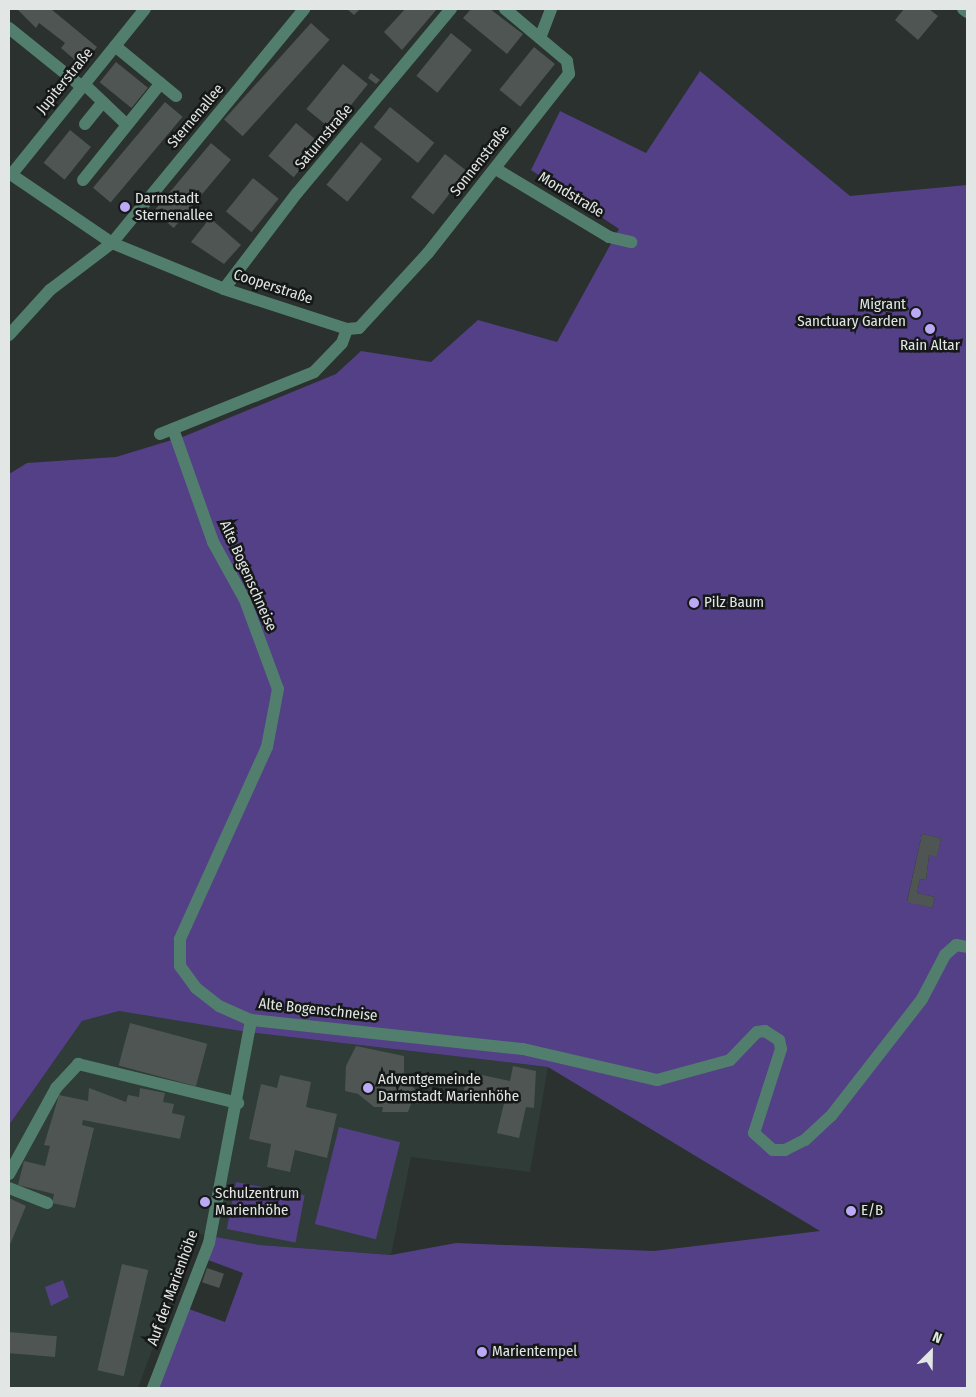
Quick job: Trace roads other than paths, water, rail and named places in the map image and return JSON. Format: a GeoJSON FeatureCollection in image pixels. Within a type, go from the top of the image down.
{"type":"FeatureCollection","features":[{"type":"Feature","properties":{"kind":"street","name":"Jupiterstraße"},"geometry":{"type":"LineString","coordinates":[[10,174],[145,9]]}},
{"type":"Feature","properties":{"kind":"street","name":"Sternenallee"},"geometry":{"type":"LineString","coordinates":[[9,335],[50,290],[112,243],[304,9]]}},
{"type":"Feature","properties":{"kind":"street","name":"Saturnstraße"},"geometry":{"type":"LineString","coordinates":[[224,289],[297,193],[451,9]]}},
{"type":"Feature","properties":{"kind":"street","name":"Sonnenstraße"},"geometry":{"type":"LineString","coordinates":[[347,329],[359,328],[371,318],[496,168],[569,74],[567,61],[505,9]]}},
{"type":"Feature","properties":{"kind":"street"},"geometry":{"type":"LineString","coordinates":[[540,38],[551,9]]}},
{"type":"Feature","properties":{"kind":"street"},"geometry":{"type":"LineString","coordinates":[[963,9],[967,12]]}},
{"type":"Feature","properties":{"kind":"street"},"geometry":{"type":"LineString","coordinates":[[9,28],[103,102],[126,124]]}},
{"type":"Feature","properties":{"kind":"street"},"geometry":{"type":"LineString","coordinates":[[115,46],[176,96]]}},
{"type":"Feature","properties":{"kind":"street"},"geometry":{"type":"LineString","coordinates":[[83,180],[126,124],[161,83]]}},
{"type":"Feature","properties":{"kind":"street"},"geometry":{"type":"LineString","coordinates":[[85,124],[103,102]]}},
{"type":"Feature","properties":{"kind":"street","name":"Mondstraße"},"geometry":{"type":"LineString","coordinates":[[496,168],[608,237],[632,242]]}},
{"type":"Feature","properties":{"kind":"street","name":"Cooperstraße"},"geometry":{"type":"LineString","coordinates":[[10,174],[112,243],[224,289],[347,329]]}},
{"type":"Feature","properties":{"kind":"street","name":"Alte Bogenschneise"},"geometry":{"type":"LineString","coordinates":[[347,329],[342,343],[314,372],[166,432],[196,492],[278,689],[267,747],[189,910],[180,938],[180,966],[196,988],[251,1020],[523,1049],[657,1080],[730,1060],[757,1032],[765,1031],[779,1040],[781,1049],[754,1133],[773,1150],[785,1150],[805,1140],[832,1116],[922,999],[945,955],[956,945],[967,947]]}},
{"type":"Feature","properties":{"kind":"street","name":"Auf der Marienhöhe"},"geometry":{"type":"LineString","coordinates":[[153,1388],[209,1243],[238,1103],[251,1020]]}},
{"type":"Feature","properties":{"kind":"street"},"geometry":{"type":"LineString","coordinates":[[9,1174],[56,1088],[78,1064],[238,1103]]}},
{"type":"Feature","properties":{"kind":"street"},"geometry":{"type":"LineString","coordinates":[[9,1188],[47,1203]]}},
{"type":"Feature","properties":{"kind":"place","name":"Darmstadt Sternenallee"},"geometry":{"type":"Point","coordinates":[125,207]}},
{"type":"Feature","properties":{"kind":"place","name":"Migrant Sanctuary Garden"},"geometry":{"type":"Point","coordinates":[916,313]}},
{"type":"Feature","properties":{"kind":"place","name":"Rain Altar"},"geometry":{"type":"Point","coordinates":[930,329]}},
{"type":"Feature","properties":{"kind":"place","name":"Pilz Baum"},"geometry":{"type":"Point","coordinates":[694,603]}},
{"type":"Feature","properties":{"kind":"place","name":"Adventgemeinde Darmstadt Marienhöhe"},"geometry":{"type":"Point","coordinates":[368,1088]}},
{"type":"Feature","properties":{"kind":"place","name":"Schulzentrum Marienhöhe"},"geometry":{"type":"Point","coordinates":[205,1202]}},
{"type":"Feature","properties":{"kind":"place","name":"E/B"},"geometry":{"type":"Point","coordinates":[851,1211]}},
{"type":"Feature","properties":{"kind":"place","name":"Marientempel"},"geometry":{"type":"Point","coordinates":[482,1352]}}]}
